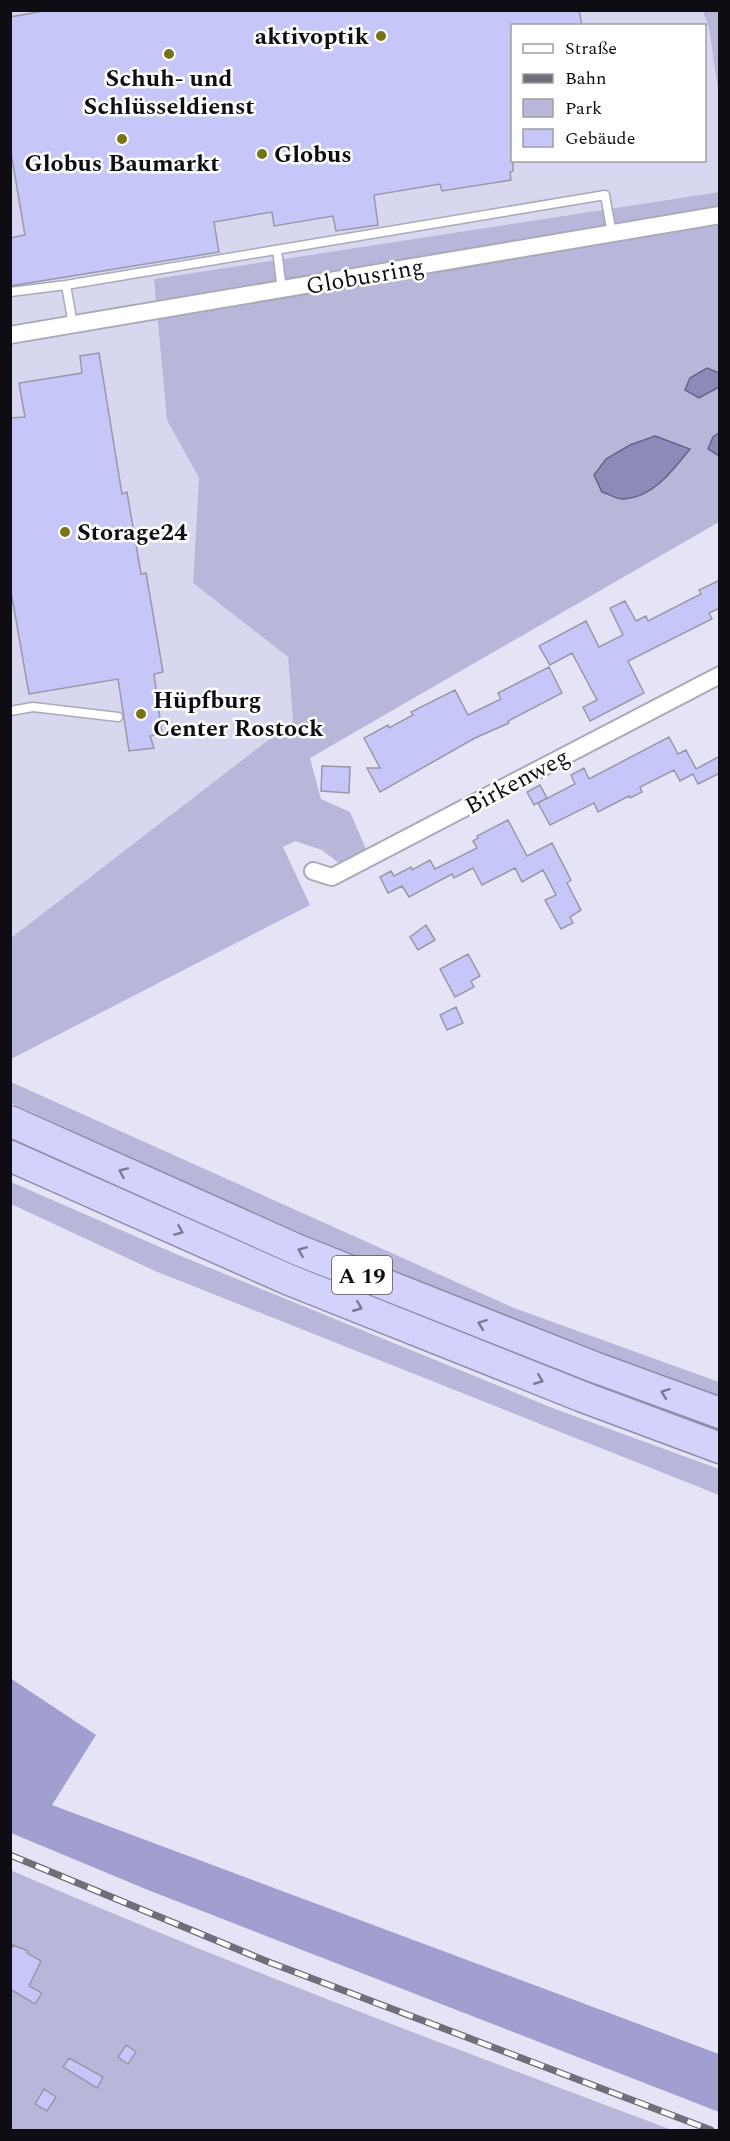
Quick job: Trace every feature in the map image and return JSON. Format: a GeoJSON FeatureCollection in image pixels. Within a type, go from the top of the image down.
{"type":"FeatureCollection","features":[{"type":"Feature","properties":{"kind":"highway","name":"A 19"},"geometry":{"type":"LineString","coordinates":[[10,1121],[298,1250],[594,1367],[720,1413]]}},
{"type":"Feature","properties":{"kind":"highway","name":"A 19"},"geometry":{"type":"LineString","coordinates":[[10,1156],[287,1279],[583,1397],[720,1448]]}},
{"type":"Feature","properties":{"kind":"street","name":"Globusring"},"geometry":{"type":"LineString","coordinates":[[10,335],[720,215]]}},
{"type":"Feature","properties":{"kind":"street","name":"Birkenweg"},"geometry":{"type":"LineString","coordinates":[[313,871],[332,877],[720,675]]}},
{"type":"Feature","properties":{"kind":"lane"},"geometry":{"type":"LineString","coordinates":[[10,292],[66,285],[605,195],[612,234]]}},
{"type":"Feature","properties":{"kind":"lane"},"geometry":{"type":"LineString","coordinates":[[277,250],[282,290]]}},
{"type":"Feature","properties":{"kind":"lane"},"geometry":{"type":"LineString","coordinates":[[66,285],[73,325]]}},
{"type":"Feature","properties":{"kind":"lane"},"geometry":{"type":"LineString","coordinates":[[10,711],[33,707],[118,717]]}},
{"type":"Feature","properties":{"kind":"shaded area"},"geometry":{"type":"Polygon","coordinates":[[[11,11],[703,11],[709,28],[719,97],[719,192],[155,279],[167,420],[199,478],[193,583],[288,657],[293,721],[11,938],[11,11]]]}},
{"type":"Feature","properties":{"kind":"shaded area"},"geometry":{"type":"Polygon","coordinates":[[[707,368],[719,373],[719,387],[699,398],[685,390],[690,378],[707,368]]]}},
{"type":"Feature","properties":{"kind":"shaded area"},"geometry":{"type":"Polygon","coordinates":[[[719,433],[719,456],[708,449],[713,437],[719,433]]]}},
{"type":"Feature","properties":{"kind":"shaded area"},"geometry":{"type":"Polygon","coordinates":[[[655,436],[690,449],[662,481],[644,494],[622,499],[602,492],[594,475],[606,459],[630,445],[655,436]]]}},
{"type":"Feature","properties":{"kind":"shaded area"},"geometry":{"type":"Polygon","coordinates":[[[10,1678],[96,1735],[52,1805],[719,2054],[719,2112],[148,1890],[11,1833],[10,1678]]]}},
{"type":"Feature","properties":{"kind":"green space"},"geometry":{"type":"Polygon","coordinates":[[[703,11],[719,11],[719,97],[709,28],[703,11]]]}},
{"type":"Feature","properties":{"kind":"green space"},"geometry":{"type":"Polygon","coordinates":[[[719,192],[719,522],[310,758],[321,799],[350,812],[366,849],[340,864],[322,850],[295,841],[283,847],[310,905],[11,1059],[11,938],[293,721],[288,657],[193,583],[199,478],[167,420],[154,279],[719,192]]]}},
{"type":"Feature","properties":{"kind":"green space"},"geometry":{"type":"Polygon","coordinates":[[[11,1082],[514,1308],[719,1382],[719,1397],[436,1289],[218,1197],[11,1103],[11,1082]]]}},
{"type":"Feature","properties":{"kind":"green space"},"geometry":{"type":"Polygon","coordinates":[[[11,1182],[176,1254],[555,1409],[719,1469],[719,1495],[155,1271],[11,1204],[11,1182]]]}},
{"type":"Feature","properties":{"kind":"green space"},"geometry":{"type":"Polygon","coordinates":[[[10,1870],[257,1972],[672,2130],[11,2130],[10,1870]]]}},
{"type":"Feature","properties":{"kind":"building","name":"Globus"},"geometry":{"type":"Polygon","coordinates":[[[50,10],[579,10],[582,24],[511,24],[511,162],[513,162],[513,171],[510,172],[511,180],[442,191],[440,184],[374,195],[378,225],[336,231],[333,216],[274,226],[272,212],[214,222],[219,252],[10,286],[10,238],[25,235],[10,147],[10,17],[50,10]]]}},
{"type":"Feature","properties":{"kind":"building"},"geometry":{"type":"Polygon","coordinates":[[[99,353],[122,494],[127,492],[141,574],[146,573],[163,672],[154,674],[162,734],[150,736],[154,748],[129,751],[118,679],[29,694],[10,586],[10,418],[25,417],[19,383],[82,373],[80,356],[99,353]]]}},
{"type":"Feature","properties":{"kind":"building"},"geometry":{"type":"Polygon","coordinates":[[[720,580],[720,608],[709,613],[712,619],[628,661],[644,693],[590,721],[583,707],[597,700],[572,653],[550,665],[539,646],[586,621],[599,647],[623,635],[610,608],[625,601],[636,621],[646,616],[648,621],[701,594],[699,590],[720,580]]]}},
{"type":"Feature","properties":{"kind":"building"},"geometry":{"type":"Polygon","coordinates":[[[549,667],[562,693],[508,721],[509,723],[475,738],[380,792],[367,768],[380,768],[364,738],[388,725],[389,728],[413,715],[411,712],[455,690],[468,715],[501,699],[498,693],[549,667]]]}},
{"type":"Feature","properties":{"kind":"building"},"geometry":{"type":"Polygon","coordinates":[[[669,737],[678,754],[686,750],[696,769],[720,756],[720,773],[698,784],[693,774],[680,781],[674,770],[640,787],[642,792],[630,798],[629,796],[598,812],[594,803],[550,825],[538,803],[575,784],[571,775],[584,768],[589,779],[669,737]]]}},
{"type":"Feature","properties":{"kind":"building"},"geometry":{"type":"Polygon","coordinates":[[[322,766],[350,767],[349,793],[321,791],[322,766]]]}},
{"type":"Feature","properties":{"kind":"building"},"geometry":{"type":"Polygon","coordinates":[[[540,785],[547,798],[534,805],[527,792],[540,785]]]}},
{"type":"Feature","properties":{"kind":"building"},"geometry":{"type":"Polygon","coordinates":[[[508,820],[527,856],[552,843],[571,880],[567,883],[581,910],[570,917],[573,923],[561,929],[545,900],[556,895],[543,870],[522,882],[515,868],[482,885],[473,868],[454,878],[452,874],[409,897],[402,886],[388,893],[380,877],[391,871],[394,876],[411,867],[412,870],[430,860],[435,869],[477,848],[473,841],[478,838],[477,836],[508,820]]]}},
{"type":"Feature","properties":{"kind":"building"},"geometry":{"type":"Polygon","coordinates":[[[426,925],[435,940],[418,950],[410,937],[426,925]]]}},
{"type":"Feature","properties":{"kind":"building"},"geometry":{"type":"Polygon","coordinates":[[[468,954],[480,976],[471,981],[474,987],[455,997],[440,969],[468,954]]]}},
{"type":"Feature","properties":{"kind":"building"},"geometry":{"type":"Polygon","coordinates":[[[456,1007],[463,1023],[447,1030],[440,1015],[456,1007]]]}},
{"type":"Feature","properties":{"kind":"building"},"geometry":{"type":"Polygon","coordinates":[[[13,1945],[28,1951],[27,1953],[41,1961],[29,1986],[42,1993],[35,2004],[10,1989],[10,1952],[13,1945]]]}},
{"type":"Feature","properties":{"kind":"building"},"geometry":{"type":"Polygon","coordinates":[[[126,2045],[136,2052],[128,2064],[118,2057],[126,2045]]]}},
{"type":"Feature","properties":{"kind":"building"},"geometry":{"type":"Polygon","coordinates":[[[69,2058],[103,2077],[97,2088],[63,2067],[69,2058]]]}},
{"type":"Feature","properties":{"kind":"building"},"geometry":{"type":"Polygon","coordinates":[[[44,2089],[56,2097],[47,2111],[35,2104],[44,2089]]]}},
{"type":"Feature","properties":{"kind":"railway"},"geometry":{"type":"LineString","coordinates":[[10,1855],[266,1961],[711,2130]]}},
{"type":"Feature","properties":{"kind":"place","name":"aktivoptik"},"geometry":{"type":"Point","coordinates":[381,36]}},
{"type":"Feature","properties":{"kind":"place","name":"Schuh- und Schlüsseldienst"},"geometry":{"type":"Point","coordinates":[169,54]}},
{"type":"Feature","properties":{"kind":"place","name":"Globus Baumarkt"},"geometry":{"type":"Point","coordinates":[122,139]}},
{"type":"Feature","properties":{"kind":"place","name":"Globus"},"geometry":{"type":"Point","coordinates":[262,154]}},
{"type":"Feature","properties":{"kind":"place","name":"Storage24"},"geometry":{"type":"Point","coordinates":[65,532]}},
{"type":"Feature","properties":{"kind":"place","name":"Hüpfburg Center Rostock"},"geometry":{"type":"Point","coordinates":[141,714]}}]}
